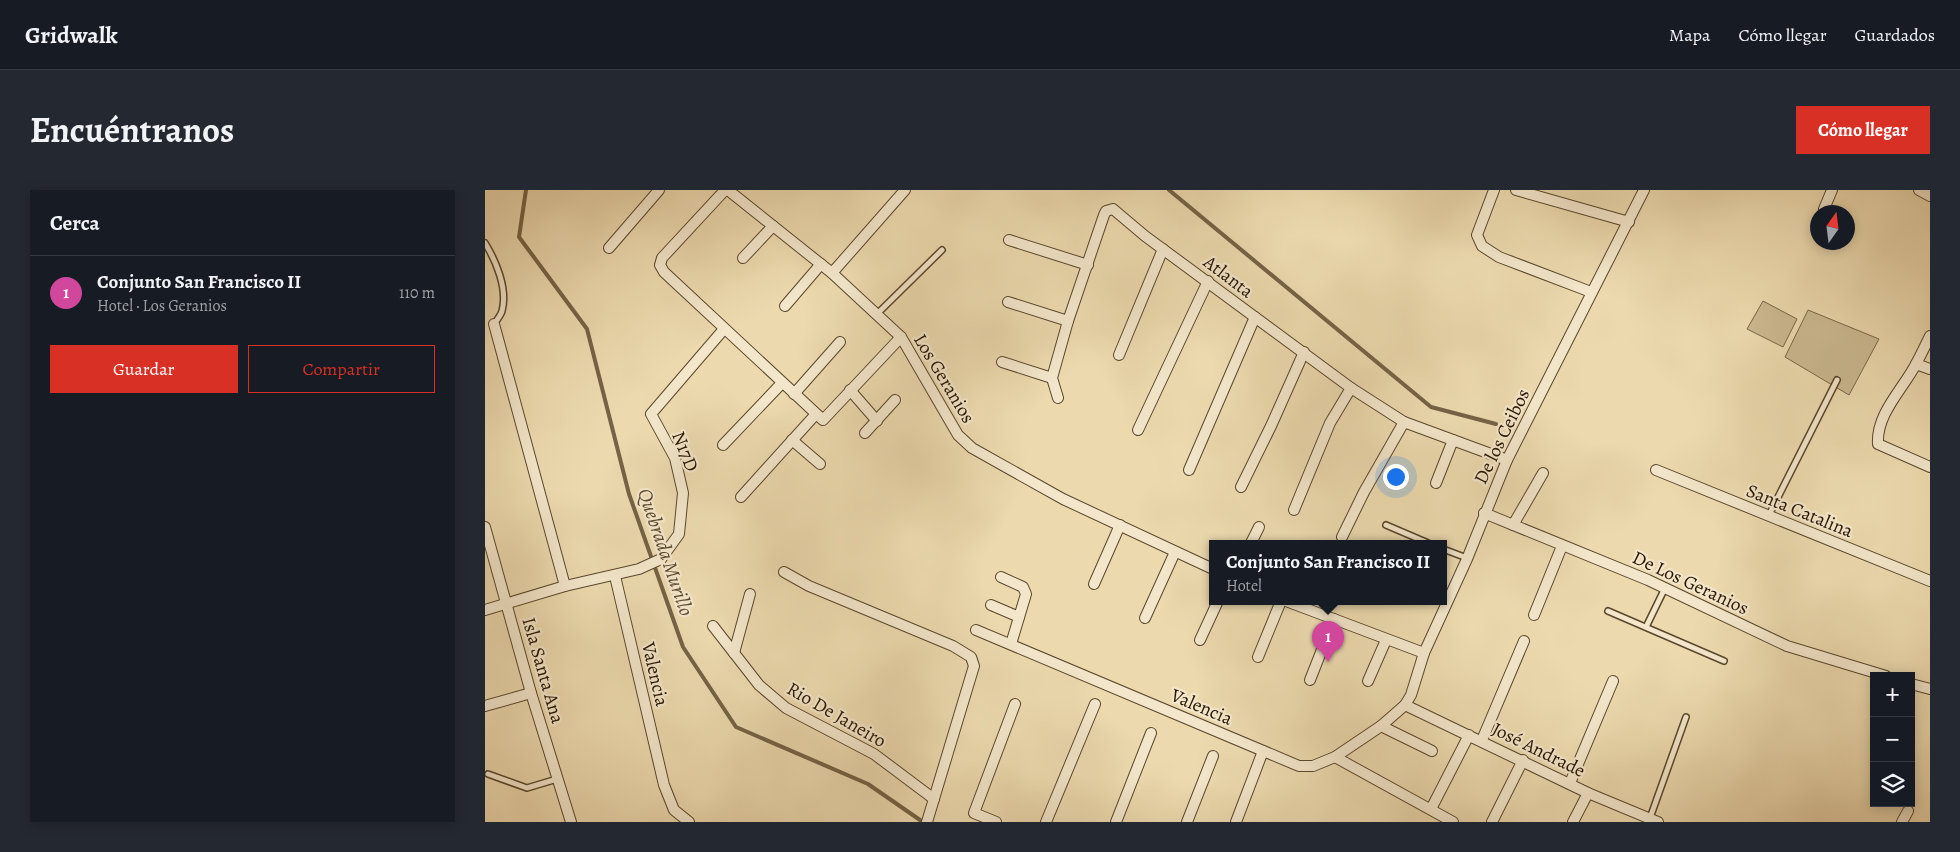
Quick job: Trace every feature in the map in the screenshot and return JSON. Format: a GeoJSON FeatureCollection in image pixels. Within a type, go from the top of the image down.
{"type":"FeatureCollection","features":[{"type":"Feature","properties":{"kind":"street"},"geometry":{"type":"LineString","coordinates":[[609,248],[659,190]]}},
{"type":"Feature","properties":{"kind":"street"},"geometry":{"type":"LineString","coordinates":[[727,190],[662,258],[660,265],[664,272],[819,417]]}},
{"type":"Feature","properties":{"kind":"street","name":"Los Geranios"},"geometry":{"type":"LineString","coordinates":[[727,190],[832,273],[901,337],[964,442],[1063,499],[1209,567]]}},
{"type":"Feature","properties":{"kind":"street"},"geometry":{"type":"LineString","coordinates":[[832,273],[905,190]]}},
{"type":"Feature","properties":{"kind":"street"},"geometry":{"type":"LineString","coordinates":[[1494,190],[1477,235],[1482,246],[1499,257],[1591,292]]}},
{"type":"Feature","properties":{"kind":"street"},"geometry":{"type":"LineString","coordinates":[[1516,190],[1629,222]]}},
{"type":"Feature","properties":{"kind":"street","name":"De los Ceibos"},"geometry":{"type":"LineString","coordinates":[[1447,602],[1507,460],[1644,190]]}},
{"type":"Feature","properties":{"kind":"street"},"geometry":{"type":"LineString","coordinates":[[1825,205],[1832,190]]}},
{"type":"Feature","properties":{"kind":"street"},"geometry":{"type":"LineString","coordinates":[[1919,190],[1930,196]]}},
{"type":"Feature","properties":{"kind":"street","name":"Atlanta"},"geometry":{"type":"LineString","coordinates":[[1052,378],[1068,320],[1104,215],[1109,209],[1118,210],[1163,248],[1351,388],[1404,422],[1507,460]]}},
{"type":"Feature","properties":{"kind":"street"},"geometry":{"type":"LineString","coordinates":[[743,258],[773,226]]}},
{"type":"Feature","properties":{"kind":"street"},"geometry":{"type":"LineString","coordinates":[[1009,240],[1088,266]]}},
{"type":"Feature","properties":{"kind":"street"},"geometry":{"type":"LineString","coordinates":[[1119,355],[1163,248]]}},
{"type":"Feature","properties":{"kind":"street"},"geometry":{"type":"LineString","coordinates":[[785,306],[821,264]]}},
{"type":"Feature","properties":{"kind":"street"},"geometry":{"type":"LineString","coordinates":[[1138,430],[1208,281]]}},
{"type":"Feature","properties":{"kind":"street"},"geometry":{"type":"LineString","coordinates":[[1008,302],[1068,320]]}},
{"type":"Feature","properties":{"kind":"street"},"geometry":{"type":"LineString","coordinates":[[1189,470],[1255,317]]}},
{"type":"Feature","properties":{"kind":"street"},"geometry":{"type":"LineString","coordinates":[[493,324],[565,586]]}},
{"type":"Feature","properties":{"kind":"street","name":"N17D"},"geometry":{"type":"LineString","coordinates":[[615,576],[639,569],[661,559],[679,534],[683,493],[675,458],[651,414],[724,329]]}},
{"type":"Feature","properties":{"kind":"street"},"geometry":{"type":"LineString","coordinates":[[1930,336],[1917,364],[1884,417],[1878,435],[1878,444],[1930,467]]}},
{"type":"Feature","properties":{"kind":"street"},"geometry":{"type":"LineString","coordinates":[[741,497],[792,440],[850,390],[901,337]]}},
{"type":"Feature","properties":{"kind":"street"},"geometry":{"type":"LineString","coordinates":[[794,394],[840,342]]}},
{"type":"Feature","properties":{"kind":"street"},"geometry":{"type":"LineString","coordinates":[[1241,487],[1304,352]]}},
{"type":"Feature","properties":{"kind":"street"},"geometry":{"type":"LineString","coordinates":[[1002,362],[1052,378],[1058,398]]}},
{"type":"Feature","properties":{"kind":"street"},"geometry":{"type":"LineString","coordinates":[[1917,364],[1930,369]]}},
{"type":"Feature","properties":{"kind":"street"},"geometry":{"type":"LineString","coordinates":[[723,444],[782,383]]}},
{"type":"Feature","properties":{"kind":"street"},"geometry":{"type":"LineString","coordinates":[[1294,510],[1331,423],[1351,388]]}},
{"type":"Feature","properties":{"kind":"street"},"geometry":{"type":"LineString","coordinates":[[850,390],[877,422]]}},
{"type":"Feature","properties":{"kind":"street"},"geometry":{"type":"LineString","coordinates":[[865,433],[895,400]]}},
{"type":"Feature","properties":{"kind":"street"},"geometry":{"type":"LineString","coordinates":[[1342,537],[1375,470],[1404,422]]}},
{"type":"Feature","properties":{"kind":"street"},"geometry":{"type":"LineString","coordinates":[[792,440],[820,464]]}},
{"type":"Feature","properties":{"kind":"street"},"geometry":{"type":"LineString","coordinates":[[1437,483],[1453,440]]}},
{"type":"Feature","properties":{"kind":"street","name":"Santa Catalina"},"geometry":{"type":"LineString","coordinates":[[1656,470],[1930,582]]}},
{"type":"Feature","properties":{"kind":"street"},"geometry":{"type":"LineString","coordinates":[[1513,525],[1543,474]]}},
{"type":"Feature","properties":{"kind":"street","name":"De Los Geranios"},"geometry":{"type":"LineString","coordinates":[[1484,513],[1665,588],[1787,646],[1873,672]]}},
{"type":"Feature","properties":{"kind":"street"},"geometry":{"type":"LineString","coordinates":[[1094,584],[1120,525]]}},
{"type":"Feature","properties":{"kind":"street","name":"Isla Santa Ana"},"geometry":{"type":"LineString","coordinates":[[485,526],[531,692],[571,822]]}},
{"type":"Feature","properties":{"kind":"street"},"geometry":{"type":"LineString","coordinates":[[1252,540],[1259,527]]}},
{"type":"Feature","properties":{"kind":"street"},"geometry":{"type":"LineString","coordinates":[[1534,615],[1562,546]]}},
{"type":"Feature","properties":{"kind":"street"},"geometry":{"type":"LineString","coordinates":[[1145,618],[1175,552]]}},
{"type":"Feature","properties":{"kind":"street"},"geometry":{"type":"LineString","coordinates":[[784,572],[809,586],[953,646],[971,657],[973,666],[927,822]]}},
{"type":"Feature","properties":{"kind":"street"},"geometry":{"type":"LineString","coordinates":[[485,610],[565,586],[615,576]]}},
{"type":"Feature","properties":{"kind":"street","name":"Valencia"},"geometry":{"type":"LineString","coordinates":[[615,576],[664,784],[674,810],[689,822]]}},
{"type":"Feature","properties":{"kind":"street"},"geometry":{"type":"LineString","coordinates":[[1001,577],[1025,590],[1011,644]]}},
{"type":"Feature","properties":{"kind":"street"},"geometry":{"type":"LineString","coordinates":[[734,653],[750,594]]}},
{"type":"Feature","properties":{"kind":"street"},"geometry":{"type":"LineString","coordinates":[[991,604],[1019,617]]}},
{"type":"Feature","properties":{"kind":"street"},"geometry":{"type":"LineString","coordinates":[[1200,640],[1216,605]]}},
{"type":"Feature","properties":{"kind":"street"},"geometry":{"type":"LineString","coordinates":[[1258,658],[1279,605]]}},
{"type":"Feature","properties":{"kind":"street"},"geometry":{"type":"LineString","coordinates":[[1297,605],[1424,653]]}},
{"type":"Feature","properties":{"kind":"street","name":"De los Ceibos"},"geometry":{"type":"LineString","coordinates":[[1405,705],[1411,695],[1424,653],[1446,605]]}},
{"type":"Feature","properties":{"kind":"street"},"geometry":{"type":"LineString","coordinates":[[1310,680],[1334,619]]}},
{"type":"Feature","properties":{"kind":"street","name":"Rio De Janeiro"},"geometry":{"type":"LineString","coordinates":[[713,626],[759,685],[786,708],[875,754],[934,799]]}},
{"type":"Feature","properties":{"kind":"street","name":"Valencia"},"geometry":{"type":"LineString","coordinates":[[976,630],[1299,766],[1313,766],[1335,757],[1381,726],[1405,705]]}},
{"type":"Feature","properties":{"kind":"street"},"geometry":{"type":"LineString","coordinates":[[1368,681],[1386,640]]}},
{"type":"Feature","properties":{"kind":"street"},"geometry":{"type":"LineString","coordinates":[[1481,740],[1524,641]]}},
{"type":"Feature","properties":{"kind":"street"},"geometry":{"type":"LineString","coordinates":[[1570,783],[1613,681]]}},
{"type":"Feature","properties":{"kind":"street"},"geometry":{"type":"LineString","coordinates":[[1915,685],[1930,689]]}},
{"type":"Feature","properties":{"kind":"street"},"geometry":{"type":"LineString","coordinates":[[485,706],[531,692]]}},
{"type":"Feature","properties":{"kind":"street"},"geometry":{"type":"LineString","coordinates":[[996,822],[974,812],[1015,704]]}},
{"type":"Feature","properties":{"kind":"street"},"geometry":{"type":"LineString","coordinates":[[1045,822],[1095,704]]}},
{"type":"Feature","properties":{"kind":"street","name":"José Andrade"},"geometry":{"type":"LineString","coordinates":[[1405,705],[1523,760],[1588,793],[1654,820]]}},
{"type":"Feature","properties":{"kind":"street"},"geometry":{"type":"LineString","coordinates":[[1381,726],[1432,751]]}},
{"type":"Feature","properties":{"kind":"street"},"geometry":{"type":"LineString","coordinates":[[1116,822],[1151,733]]}},
{"type":"Feature","properties":{"kind":"street"},"geometry":{"type":"LineString","coordinates":[[1431,808],[1469,735]]}},
{"type":"Feature","properties":{"kind":"street"},"geometry":{"type":"LineString","coordinates":[[1236,822],[1263,751]]}},
{"type":"Feature","properties":{"kind":"street"},"geometry":{"type":"LineString","coordinates":[[1187,822],[1213,756]]}},
{"type":"Feature","properties":{"kind":"street"},"geometry":{"type":"LineString","coordinates":[[1335,757],[1431,808],[1453,822]]}},
{"type":"Feature","properties":{"kind":"street"},"geometry":{"type":"LineString","coordinates":[[1492,822],[1523,760]]}},
{"type":"Feature","properties":{"kind":"street"},"geometry":{"type":"LineString","coordinates":[[1573,822],[1588,793]]}},
{"type":"Feature","properties":{"kind":"street"},"geometry":{"type":"LineString","coordinates":[[1903,822],[1907,811]]}},
{"type":"Feature","properties":{"kind":"lane"},"geometry":{"type":"LineString","coordinates":[[485,243],[501,280],[504,298],[502,312],[493,324]]}},
{"type":"Feature","properties":{"kind":"lane"},"geometry":{"type":"LineString","coordinates":[[877,314],[941,250]]}},
{"type":"Feature","properties":{"kind":"lane"},"geometry":{"type":"LineString","coordinates":[[1768,516],[1837,380]]}},
{"type":"Feature","properties":{"kind":"lane"},"geometry":{"type":"LineString","coordinates":[[1386,525],[1422,540]]}},
{"type":"Feature","properties":{"kind":"lane"},"geometry":{"type":"LineString","coordinates":[[1447,550],[1467,558]]}},
{"type":"Feature","properties":{"kind":"lane"},"geometry":{"type":"LineString","coordinates":[[1646,627],[1665,588]]}},
{"type":"Feature","properties":{"kind":"lane"},"geometry":{"type":"LineString","coordinates":[[1608,611],[1724,661]]}},
{"type":"Feature","properties":{"kind":"lane"},"geometry":{"type":"LineString","coordinates":[[1654,820],[1686,717]]}},
{"type":"Feature","properties":{"kind":"lane"},"geometry":{"type":"LineString","coordinates":[[489,774],[527,788],[558,779]]}},
{"type":"Feature","properties":{"kind":"shaded area"},"geometry":{"type":"Polygon","coordinates":[[[1763,301],[1797,319],[1783,347],[1747,329],[1763,301]]]}},
{"type":"Feature","properties":{"kind":"shaded area"},"geometry":{"type":"Polygon","coordinates":[[[1808,310],[1879,339],[1849,395],[1785,357],[1808,310]]]}},
{"type":"Feature","properties":{"kind":"waterway","name":"Quebrada Murillo"},"geometry":{"type":"LineString","coordinates":[[526,190],[519,237],[587,329],[629,494],[683,647],[736,727],[868,784],[920,820]]}},
{"type":"Feature","properties":{"kind":"waterway"},"geometry":{"type":"LineString","coordinates":[[1169,190],[1431,407],[1496,424]]}},
{"type":"Feature","properties":{"kind":"place","name":"Conjunto San Francisco II"},"geometry":{"type":"Point","coordinates":[1328,662]}}]}
